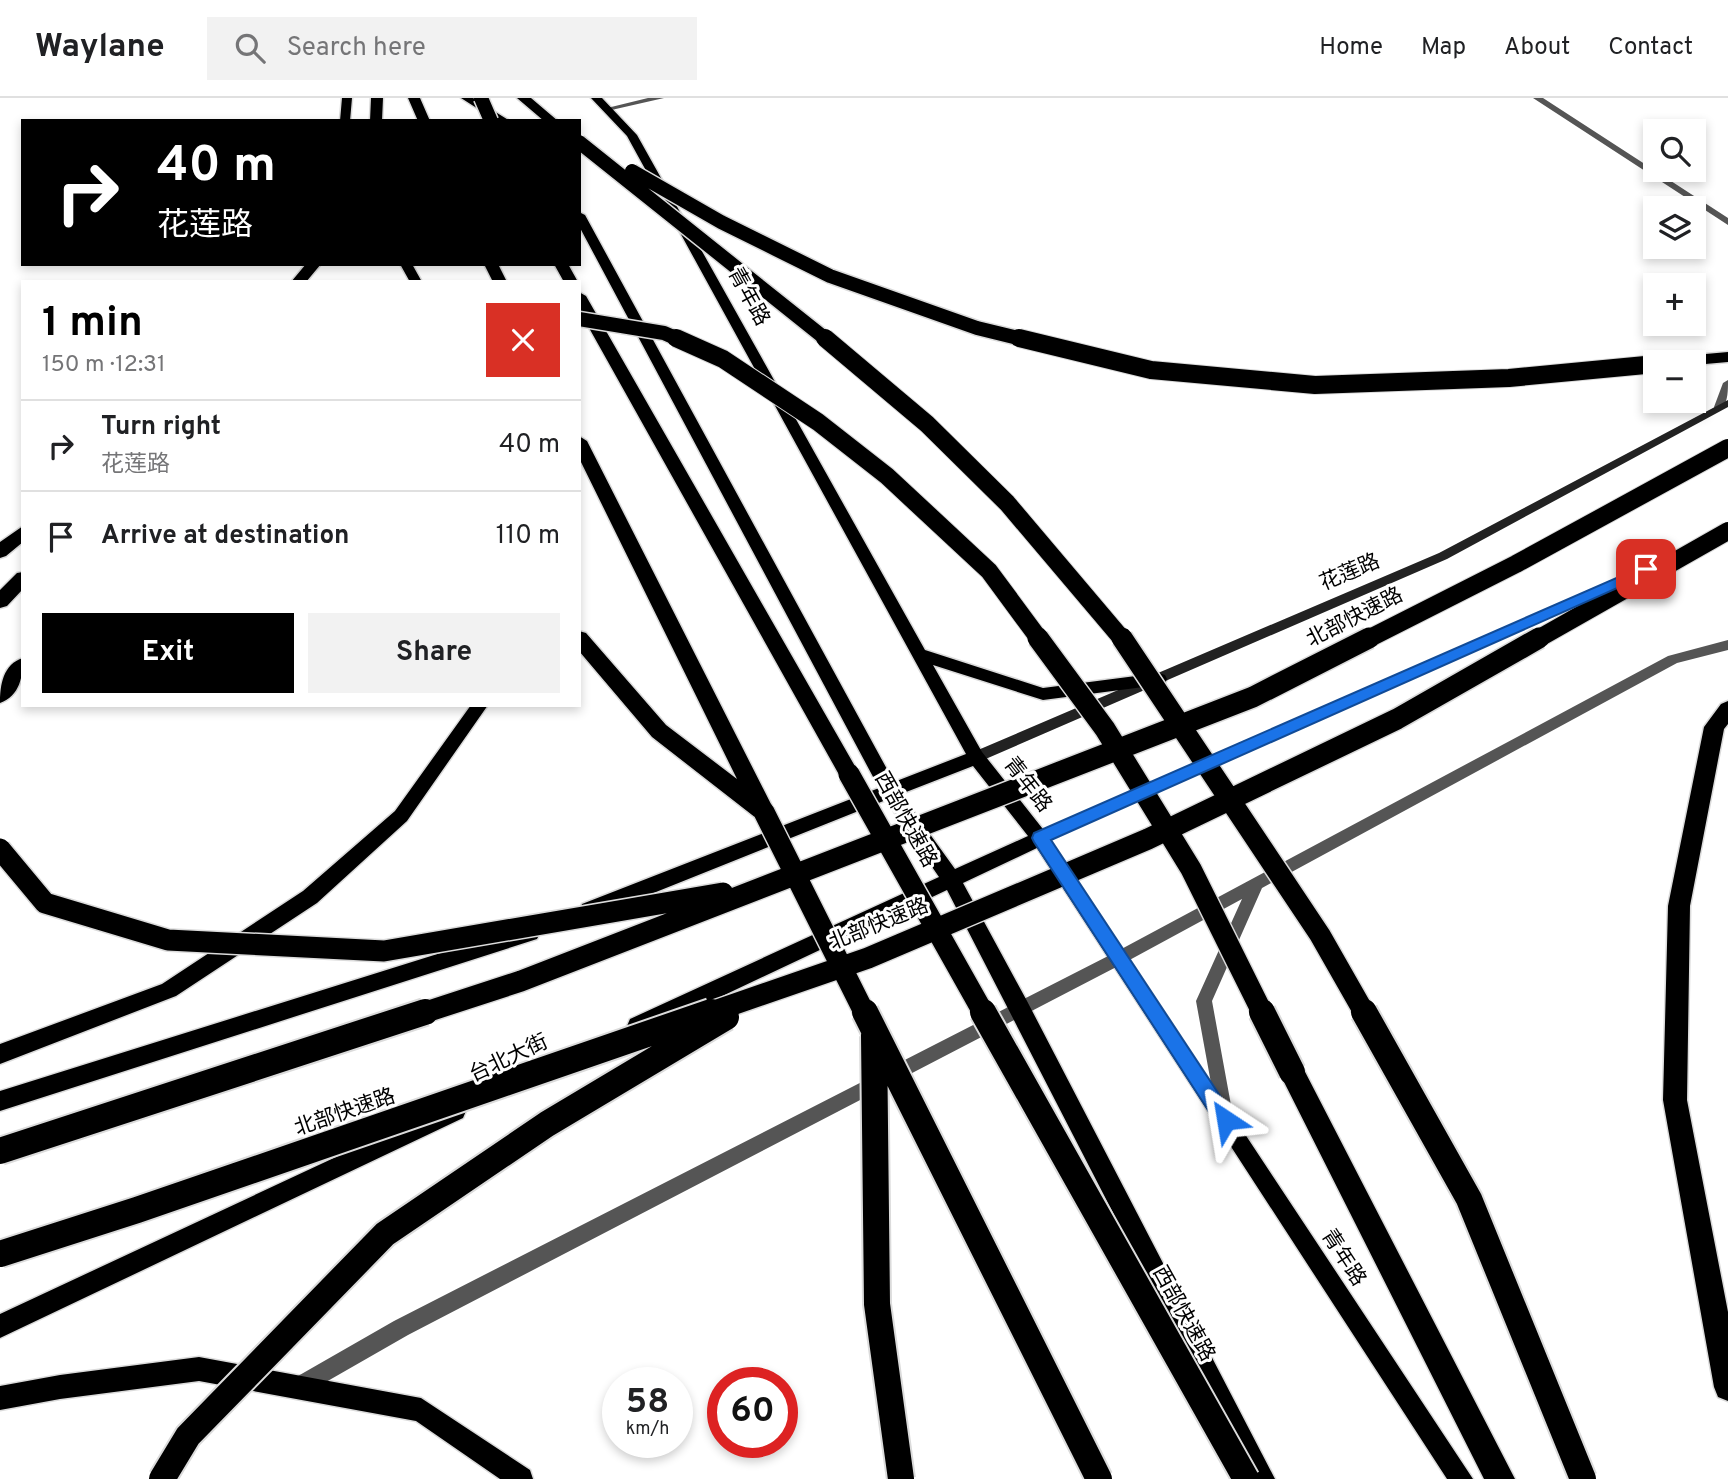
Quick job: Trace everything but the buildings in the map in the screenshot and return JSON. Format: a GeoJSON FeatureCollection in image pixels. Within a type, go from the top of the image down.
{"type":"FeatureCollection","features":[{"type":"Feature","properties":{"kind":"highway"},"geometry":{"type":"LineString","coordinates":[[376,119],[377,98]]}},
{"type":"Feature","properties":{"kind":"highway"},"geometry":{"type":"LineString","coordinates":[[414,98],[423,119]]}},
{"type":"Feature","properties":{"kind":"highway"},"geometry":{"type":"LineString","coordinates":[[481,98],[490,119]]}},
{"type":"Feature","properties":{"kind":"highway"},"geometry":{"type":"LineString","coordinates":[[523,98],[549,119]]}},
{"type":"Feature","properties":{"kind":"highway"},"geometry":{"type":"LineString","coordinates":[[581,142],[722,222],[830,276],[977,328],[1151,370],[1315,384],[1509,378],[1643,365]]}},
{"type":"Feature","properties":{"kind":"highway"},"geometry":{"type":"LineString","coordinates":[[581,143],[845,354],[927,424],[1007,503],[1129,648],[1320,935],[1469,1199],[1583,1479]]}},
{"type":"Feature","properties":{"kind":"highway"},"geometry":{"type":"LineString","coordinates":[[300,280],[312,266]]}},
{"type":"Feature","properties":{"kind":"highway","name":"西部快速路"},"geometry":{"type":"LineString","coordinates":[[581,300],[1246,1479]]}},
{"type":"Feature","properties":{"kind":"highway"},"geometry":{"type":"LineString","coordinates":[[581,319],[664,333],[723,359],[818,422],[887,476],[989,571],[1105,729],[1191,869],[1500,1479]]}},
{"type":"Feature","properties":{"kind":"highway"},"geometry":{"type":"LineString","coordinates":[[1706,359],[1728,357]]}},
{"type":"Feature","properties":{"kind":"highway"},"geometry":{"type":"LineString","coordinates":[[581,445],[1099,1479]]}},
{"type":"Feature","properties":{"kind":"highway","name":"北部快速路"},"geometry":{"type":"LineString","coordinates":[[0,1151],[521,981],[1253,697],[1516,564],[1728,448]]}},
{"type":"Feature","properties":{"kind":"highway","name":"北部快速路"},"geometry":{"type":"LineString","coordinates":[[0,1254],[150,1206],[869,958],[1148,839],[1397,719],[1728,532]]}},
{"type":"Feature","properties":{"kind":"highway"},"geometry":{"type":"LineString","coordinates":[[0,552],[21,534]]}},
{"type":"Feature","properties":{"kind":"highway"},"geometry":{"type":"LineString","coordinates":[[0,601],[21,580]]}},
{"type":"Feature","properties":{"kind":"highway"},"geometry":{"type":"LineString","coordinates":[[581,640],[659,731],[764,812]]}},
{"type":"Feature","properties":{"kind":"highway"},"geometry":{"type":"LineString","coordinates":[[0,695],[21,668]]}},
{"type":"Feature","properties":{"kind":"highway"},"geometry":{"type":"LineString","coordinates":[[1728,709],[1714,727],[1679,906],[1675,1100],[1728,1387]]}},
{"type":"Feature","properties":{"kind":"highway"},"geometry":{"type":"LineString","coordinates":[[0,849],[45,903],[168,940],[384,951],[769,885]]}},
{"type":"Feature","properties":{"kind":"highway"},"geometry":{"type":"LineString","coordinates":[[162,1479],[188,1436],[385,1234],[548,1124],[762,995]]}},
{"type":"Feature","properties":{"kind":"highway"},"geometry":{"type":"LineString","coordinates":[[874,1031],[877,1304],[901,1479]]}},
{"type":"Feature","properties":{"kind":"main road"},"geometry":{"type":"LineString","coordinates":[[345,119],[347,98]]}},
{"type":"Feature","properties":{"kind":"main road"},"geometry":{"type":"LineString","coordinates":[[466,98],[502,119]]}},
{"type":"Feature","properties":{"kind":"main road","name":"青年路"},"geometry":{"type":"LineString","coordinates":[[601,104],[632,135],[976,757],[1040,838],[1461,1479]]}},
{"type":"Feature","properties":{"kind":"main road"},"geometry":{"type":"LineString","coordinates":[[581,219],[891,791],[951,879],[1020,1007],[1263,1479]]}},
{"type":"Feature","properties":{"kind":"main road","name":"花莲路"},"geometry":{"type":"LineString","coordinates":[[976,757],[1443,556],[1723,405]]}},
{"type":"Feature","properties":{"kind":"main road"},"geometry":{"type":"LineString","coordinates":[[1040,838],[1728,532]]}},
{"type":"Feature","properties":{"kind":"main road"},"geometry":{"type":"LineString","coordinates":[[919,654],[1043,694],[1159,679]]}},
{"type":"Feature","properties":{"kind":"main road"},"geometry":{"type":"LineString","coordinates":[[0,1054],[169,990],[310,897],[401,816],[479,707]]}},
{"type":"Feature","properties":{"kind":"main road"},"geometry":{"type":"LineString","coordinates":[[0,1101],[524,935],[976,757]]}},
{"type":"Feature","properties":{"kind":"main road","name":"台北大街"},"geometry":{"type":"LineString","coordinates":[[0,1326],[1040,838]]}},
{"type":"Feature","properties":{"kind":"main road"},"geometry":{"type":"LineString","coordinates":[[0,1398],[60,1387],[199,1369],[421,1410],[521,1479]]}},
{"type":"Feature","properties":{"kind":"street"},"geometry":{"type":"LineString","coordinates":[[601,104],[660,98]]}},
{"type":"Feature","properties":{"kind":"street"},"geometry":{"type":"LineString","coordinates":[[1537,98],[1728,222]]}},
{"type":"Feature","properties":{"kind":"street"},"geometry":{"type":"LineString","coordinates":[[1723,405],[1728,383]]}},
{"type":"Feature","properties":{"kind":"street"},"geometry":{"type":"LineString","coordinates":[[297,1388],[413,1321],[1119,958],[1673,659],[1728,645]]}},
{"type":"Feature","properties":{"kind":"street"},"geometry":{"type":"LineString","coordinates":[[1226,1120],[1204,1001],[1256,885]]}},
{"type":"Feature","properties":{"kind":"route"},"geometry":{"type":"LineString","coordinates":[[1226,1120],[1040,838],[1646,569]]}}]}
